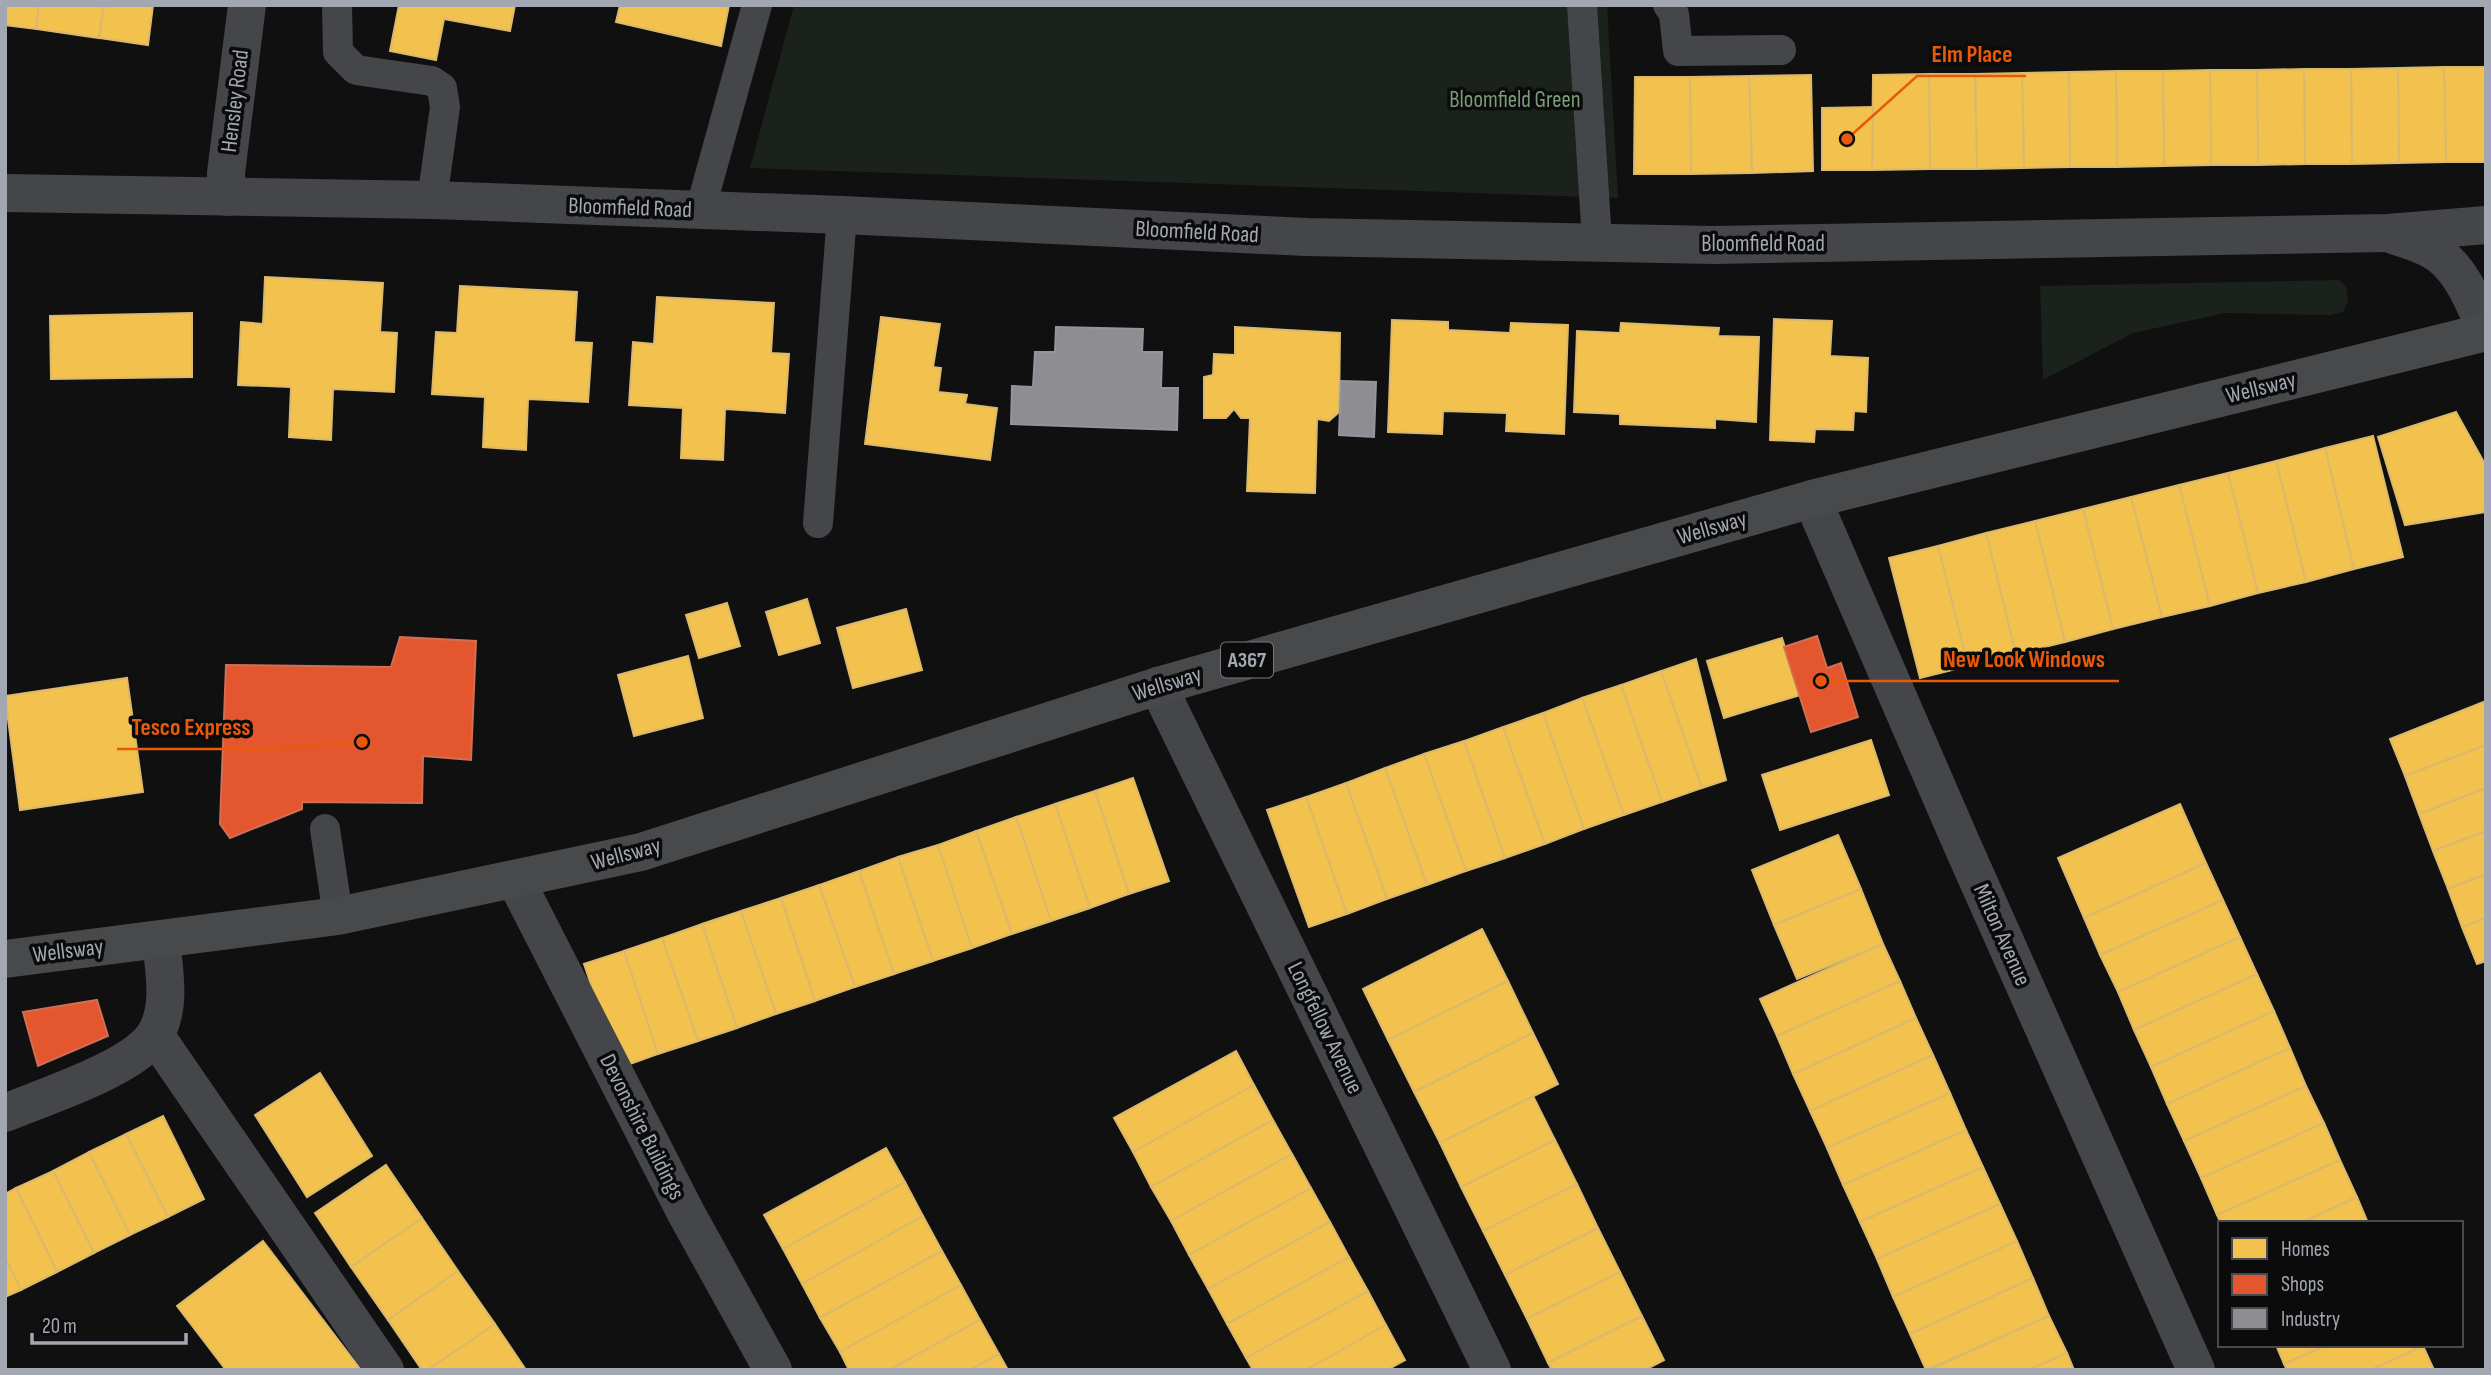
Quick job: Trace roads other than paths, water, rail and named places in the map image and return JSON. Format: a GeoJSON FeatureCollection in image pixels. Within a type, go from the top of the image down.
{"type":"FeatureCollection","features":[{"type":"Feature","properties":{"kind":"main road","name":"Wellsway"},"geometry":{"type":"LineString","coordinates":[[5,959],[338,916],[516,881],[641,852],[1158,686],[1812,499],[2486,331]]}},
{"type":"Feature","properties":{"kind":"street","name":"Hensley Road"},"geometry":{"type":"LineString","coordinates":[[227,197],[226,173],[247,5]]}},
{"type":"Feature","properties":{"kind":"street","name":"Bloomfield Road"},"geometry":{"type":"LineString","coordinates":[[5,193],[432,200],[842,215],[1306,237],[1714,245],[2388,233],[2486,225]]}},
{"type":"Feature","properties":{"kind":"street","name":"Bloomfield Road"},"geometry":{"type":"LineString","coordinates":[[2388,233],[2433,250],[2470,292],[2486,331]]}},
{"type":"Feature","properties":{"kind":"street","name":"Milton Avenue"},"geometry":{"type":"LineString","coordinates":[[1812,499],[1963,847],[2196,1370]]}},
{"type":"Feature","properties":{"kind":"street","name":"Longfellow Avenue"},"geometry":{"type":"LineString","coordinates":[[1158,686],[1492,1370]]}},
{"type":"Feature","properties":{"kind":"street","name":"Devonshire Buildings"},"geometry":{"type":"LineString","coordinates":[[516,881],[686,1213],[773,1370]]}},
{"type":"Feature","properties":{"kind":"street"},"geometry":{"type":"LineString","coordinates":[[5,1113],[120,1065],[143,1049],[155,1035],[163,1007],[165,981],[161,940]]}},
{"type":"Feature","properties":{"kind":"street"},"geometry":{"type":"LineString","coordinates":[[155,1035],[385,1370]]}},
{"type":"Feature","properties":{"kind":"lane"},"geometry":{"type":"LineString","coordinates":[[337,5],[338,52],[356,69],[432,82],[442,88],[445,107],[432,200]]}},
{"type":"Feature","properties":{"kind":"lane"},"geometry":{"type":"LineString","coordinates":[[700,211],[757,5]]}},
{"type":"Feature","properties":{"kind":"lane"},"geometry":{"type":"LineString","coordinates":[[1582,5],[1597,241]]}},
{"type":"Feature","properties":{"kind":"lane"},"geometry":{"type":"LineString","coordinates":[[1668,5],[1674,14],[1678,51],[1781,50]]}},
{"type":"Feature","properties":{"kind":"lane"},"geometry":{"type":"LineString","coordinates":[[818,523],[842,215]]}},
{"type":"Feature","properties":{"kind":"lane"},"geometry":{"type":"LineString","coordinates":[[325,829],[338,916]]}},
{"type":"Feature","properties":{"kind":"place","name":"Elm Place"},"geometry":{"type":"Point","coordinates":[1847,139]}},
{"type":"Feature","properties":{"kind":"place","name":"New Look Windows"},"geometry":{"type":"Point","coordinates":[1821,681]}},
{"type":"Feature","properties":{"kind":"place","name":"Tesco Express"},"geometry":{"type":"Point","coordinates":[362,742]}},
{"type":"Feature","properties":{"kind":"park label","name":"Bloomfield Green"},"geometry":{"type":"Point","coordinates":[1515,100]}}]}
